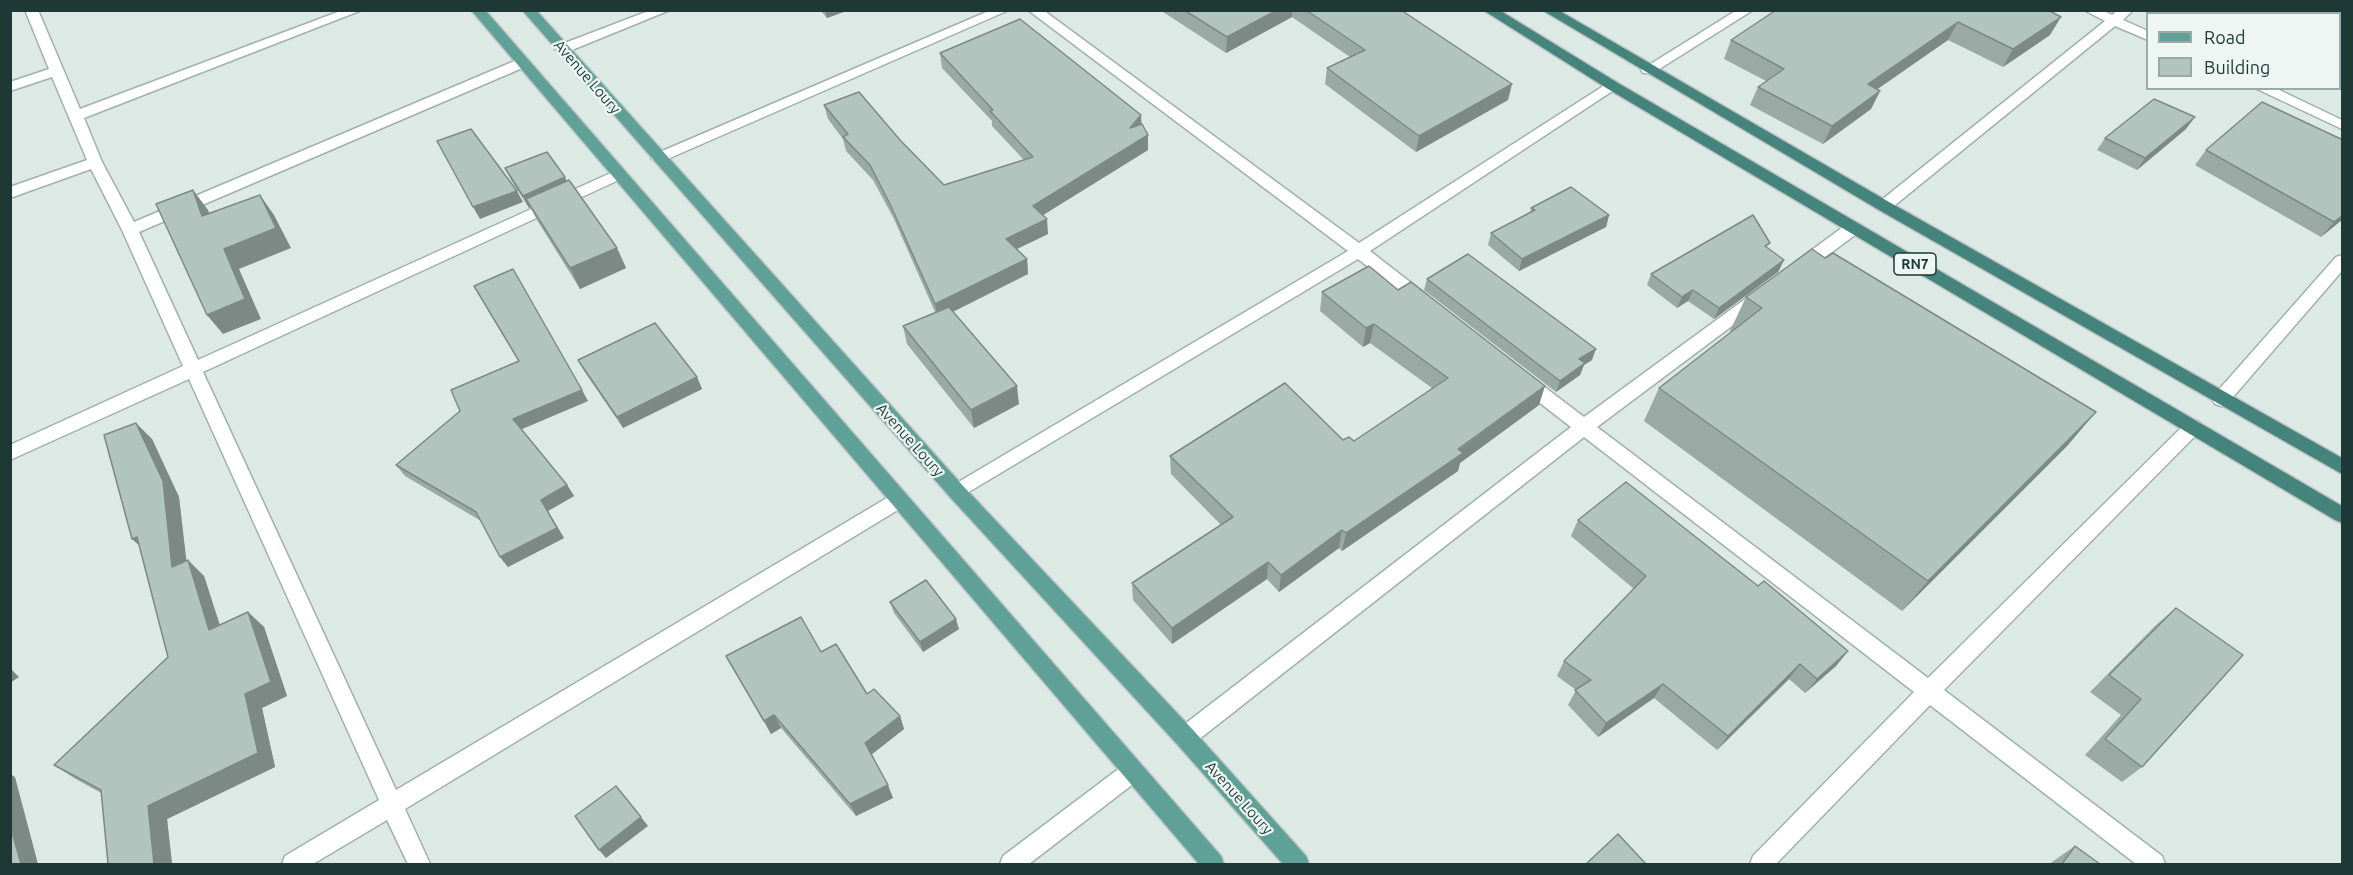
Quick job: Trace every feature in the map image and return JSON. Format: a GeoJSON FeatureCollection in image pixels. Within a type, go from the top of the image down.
{"type":"FeatureCollection","features":[{"type":"Feature","properties":{"kind":"highway","name":"RN7"},"geometry":{"type":"LineString","coordinates":[[1489,10],[1853,228],[2343,515]]}},
{"type":"Feature","properties":{"kind":"highway","name":"RN7"},"geometry":{"type":"LineString","coordinates":[[1548,10],[1884,206],[2343,467]]}},
{"type":"Feature","properties":{"kind":"main road"},"geometry":{"type":"LineString","coordinates":[[477,10],[1214,864]]}},
{"type":"Feature","properties":{"kind":"main road","name":"Avenue Loury"},"geometry":{"type":"LineString","coordinates":[[528,10],[957,492],[1185,737],[1298,864]]}},
{"type":"Feature","properties":{"kind":"street"},"geometry":{"type":"LineString","coordinates":[[31,10],[95,162],[130,230],[191,369],[419,864]]}},
{"type":"Feature","properties":{"kind":"street"},"geometry":{"type":"LineString","coordinates":[[77,115],[356,10]]}},
{"type":"Feature","properties":{"kind":"street"},"geometry":{"type":"LineString","coordinates":[[562,49],[664,10]]}},
{"type":"Feature","properties":{"kind":"street"},"geometry":{"type":"LineString","coordinates":[[658,158],[1003,10]]}},
{"type":"Feature","properties":{"kind":"street"},"geometry":{"type":"LineString","coordinates":[[1035,10],[1359,251],[1434,310]]}},
{"type":"Feature","properties":{"kind":"street"},"geometry":{"type":"LineString","coordinates":[[1648,70],[1747,10]]}},
{"type":"Feature","properties":{"kind":"street"},"geometry":{"type":"LineString","coordinates":[[2090,10],[2146,35]]}},
{"type":"Feature","properties":{"kind":"street"},"geometry":{"type":"LineString","coordinates":[[1884,206],[2127,10]]}},
{"type":"Feature","properties":{"kind":"street"},"geometry":{"type":"LineString","coordinates":[[130,230],[522,63]]}},
{"type":"Feature","properties":{"kind":"street"},"geometry":{"type":"LineString","coordinates":[[10,87],[58,71]]}},
{"type":"Feature","properties":{"kind":"street"},"geometry":{"type":"LineString","coordinates":[[957,492],[1359,251],[1613,86]]}},
{"type":"Feature","properties":{"kind":"street"},"geometry":{"type":"LineString","coordinates":[[2266,90],[2343,125]]}},
{"type":"Feature","properties":{"kind":"street"},"geometry":{"type":"LineString","coordinates":[[10,193],[95,162]]}},
{"type":"Feature","properties":{"kind":"street"},"geometry":{"type":"LineString","coordinates":[[10,453],[618,175]]}},
{"type":"Feature","properties":{"kind":"street"},"geometry":{"type":"LineString","coordinates":[[1185,737],[1584,427],[1853,228]]}},
{"type":"Feature","properties":{"kind":"street"},"geometry":{"type":"LineString","coordinates":[[2221,399],[2343,261]]}},
{"type":"Feature","properties":{"kind":"street"},"geometry":{"type":"LineString","coordinates":[[1509,369],[2154,864]]}},
{"type":"Feature","properties":{"kind":"street"},"geometry":{"type":"LineString","coordinates":[[1761,864],[1928,692],[2193,427]]}},
{"type":"Feature","properties":{"kind":"street"},"geometry":{"type":"LineString","coordinates":[[293,864],[899,500]]}},
{"type":"Feature","properties":{"kind":"street"},"geometry":{"type":"LineString","coordinates":[[1011,864],[1133,771]]}},
{"type":"Feature","properties":{"kind":"building"},"geometry":{"type":"Polygon","coordinates":[[[1184,10],[1277,10],[1227,37],[1184,10]]]}},
{"type":"Feature","properties":{"kind":"building"},"geometry":{"type":"Polygon","coordinates":[[[1306,10],[1401,10],[1512,84],[1419,136],[1327,68],[1365,50],[1306,10]]]}},
{"type":"Feature","properties":{"kind":"building"},"geometry":{"type":"Polygon","coordinates":[[[1776,10],[2048,10],[2061,17],[2013,49],[1958,22],[1868,84],[1880,91],[1832,126],[1758,87],[1784,69],[1731,40],[1776,10]]]}},
{"type":"Feature","properties":{"kind":"building"},"geometry":{"type":"Polygon","coordinates":[[[1020,19],[1141,115],[1130,128],[1142,124],[1148,135],[1033,206],[1047,219],[1006,239],[1027,259],[935,304],[870,165],[843,137],[848,134],[824,105],[859,92],[900,140],[944,185],[1033,157],[940,53],[1020,19]]]}},
{"type":"Feature","properties":{"kind":"building"},"geometry":{"type":"Polygon","coordinates":[[[2154,99],[2195,117],[2145,158],[2105,138],[2154,99]]]}},
{"type":"Feature","properties":{"kind":"building"},"geometry":{"type":"Polygon","coordinates":[[[2262,102],[2343,140],[2343,215],[2334,222],[2206,150],[2262,102]]]}},
{"type":"Feature","properties":{"kind":"building"},"geometry":{"type":"Polygon","coordinates":[[[471,129],[517,191],[473,207],[437,141],[471,129]]]}},
{"type":"Feature","properties":{"kind":"building"},"geometry":{"type":"Polygon","coordinates":[[[547,152],[565,177],[523,196],[505,168],[547,152]]]}},
{"type":"Feature","properties":{"kind":"building"},"geometry":{"type":"Polygon","coordinates":[[[569,180],[617,248],[570,268],[526,199],[569,180]]]}},
{"type":"Feature","properties":{"kind":"building"},"geometry":{"type":"Polygon","coordinates":[[[1571,187],[1609,215],[1522,259],[1491,233],[1535,210],[1531,208],[1571,187]]]}},
{"type":"Feature","properties":{"kind":"building"},"geometry":{"type":"Polygon","coordinates":[[[193,190],[202,216],[260,195],[276,228],[224,249],[245,299],[207,315],[156,204],[193,190]]]}},
{"type":"Feature","properties":{"kind":"building"},"geometry":{"type":"Polygon","coordinates":[[[1753,215],[1770,243],[1765,246],[1784,260],[1719,308],[1693,290],[1682,297],[1651,274],[1753,215]]]}},
{"type":"Feature","properties":{"kind":"building"},"geometry":{"type":"Polygon","coordinates":[[[1812,249],[1825,258],[1833,253],[2096,412],[1928,581],[1659,388],[1762,308],[1746,297],[1812,249]]]}},
{"type":"Feature","properties":{"kind":"building"},"geometry":{"type":"Polygon","coordinates":[[[1468,254],[1596,349],[1579,359],[1585,363],[1560,381],[1427,279],[1468,254]]]}},
{"type":"Feature","properties":{"kind":"building"},"geometry":{"type":"Polygon","coordinates":[[[1369,266],[1398,290],[1411,282],[1545,386],[1458,449],[1463,453],[1346,533],[1342,530],[1281,575],[1268,562],[1172,628],[1132,583],[1233,517],[1170,456],[1285,383],[1343,440],[1349,437],[1354,441],[1448,378],[1374,324],[1366,328],[1322,292],[1369,266]]]}},
{"type":"Feature","properties":{"kind":"building"},"geometry":{"type":"Polygon","coordinates":[[[513,269],[582,390],[513,419],[567,485],[541,500],[557,528],[500,557],[476,512],[396,465],[460,411],[451,390],[519,361],[474,286],[513,269]]]}},
{"type":"Feature","properties":{"kind":"building"},"geometry":{"type":"Polygon","coordinates":[[[949,307],[1017,386],[971,410],[903,326],[949,307]]]}},
{"type":"Feature","properties":{"kind":"building"},"geometry":{"type":"Polygon","coordinates":[[[655,323],[697,377],[617,417],[578,360],[655,323]]]}},
{"type":"Feature","properties":{"kind":"building"},"geometry":{"type":"Polygon","coordinates":[[[136,423],[163,481],[172,567],[188,560],[209,630],[248,612],[271,682],[245,694],[258,753],[148,806],[154,864],[108,864],[101,790],[54,765],[168,657],[137,537],[132,539],[104,435],[136,423]]]}},
{"type":"Feature","properties":{"kind":"building"},"geometry":{"type":"Polygon","coordinates":[[[1626,482],[1758,586],[1764,581],[1848,651],[1817,679],[1800,664],[1728,736],[1663,684],[1606,723],[1575,690],[1591,680],[1564,661],[1646,576],[1578,520],[1626,482]]]}},
{"type":"Feature","properties":{"kind":"building"},"geometry":{"type":"Polygon","coordinates":[[[926,580],[956,619],[920,642],[890,602],[926,580]]]}},
{"type":"Feature","properties":{"kind":"building"},"geometry":{"type":"Polygon","coordinates":[[[2176,608],[2243,655],[2142,767],[2105,739],[2141,699],[2109,675],[2176,608]]]}},
{"type":"Feature","properties":{"kind":"building"},"geometry":{"type":"Polygon","coordinates":[[[801,617],[821,652],[836,644],[867,694],[874,689],[900,716],[865,743],[888,785],[850,804],[774,715],[764,721],[726,656],[801,617]]]}},
{"type":"Feature","properties":{"kind":"building"},"geometry":{"type":"Polygon","coordinates":[[[616,786],[641,817],[599,850],[575,816],[616,786]]]}},
{"type":"Feature","properties":{"kind":"building"},"geometry":{"type":"Polygon","coordinates":[[[10,825],[21,864],[10,864],[10,825]]]}},
{"type":"Feature","properties":{"kind":"building"},"geometry":{"type":"Polygon","coordinates":[[[1618,834],[1646,864],[1586,864],[1618,834]]]}},
{"type":"Feature","properties":{"kind":"building"},"geometry":{"type":"Polygon","coordinates":[[[2075,846],[2100,864],[2062,864],[2075,846]]]}}]}
